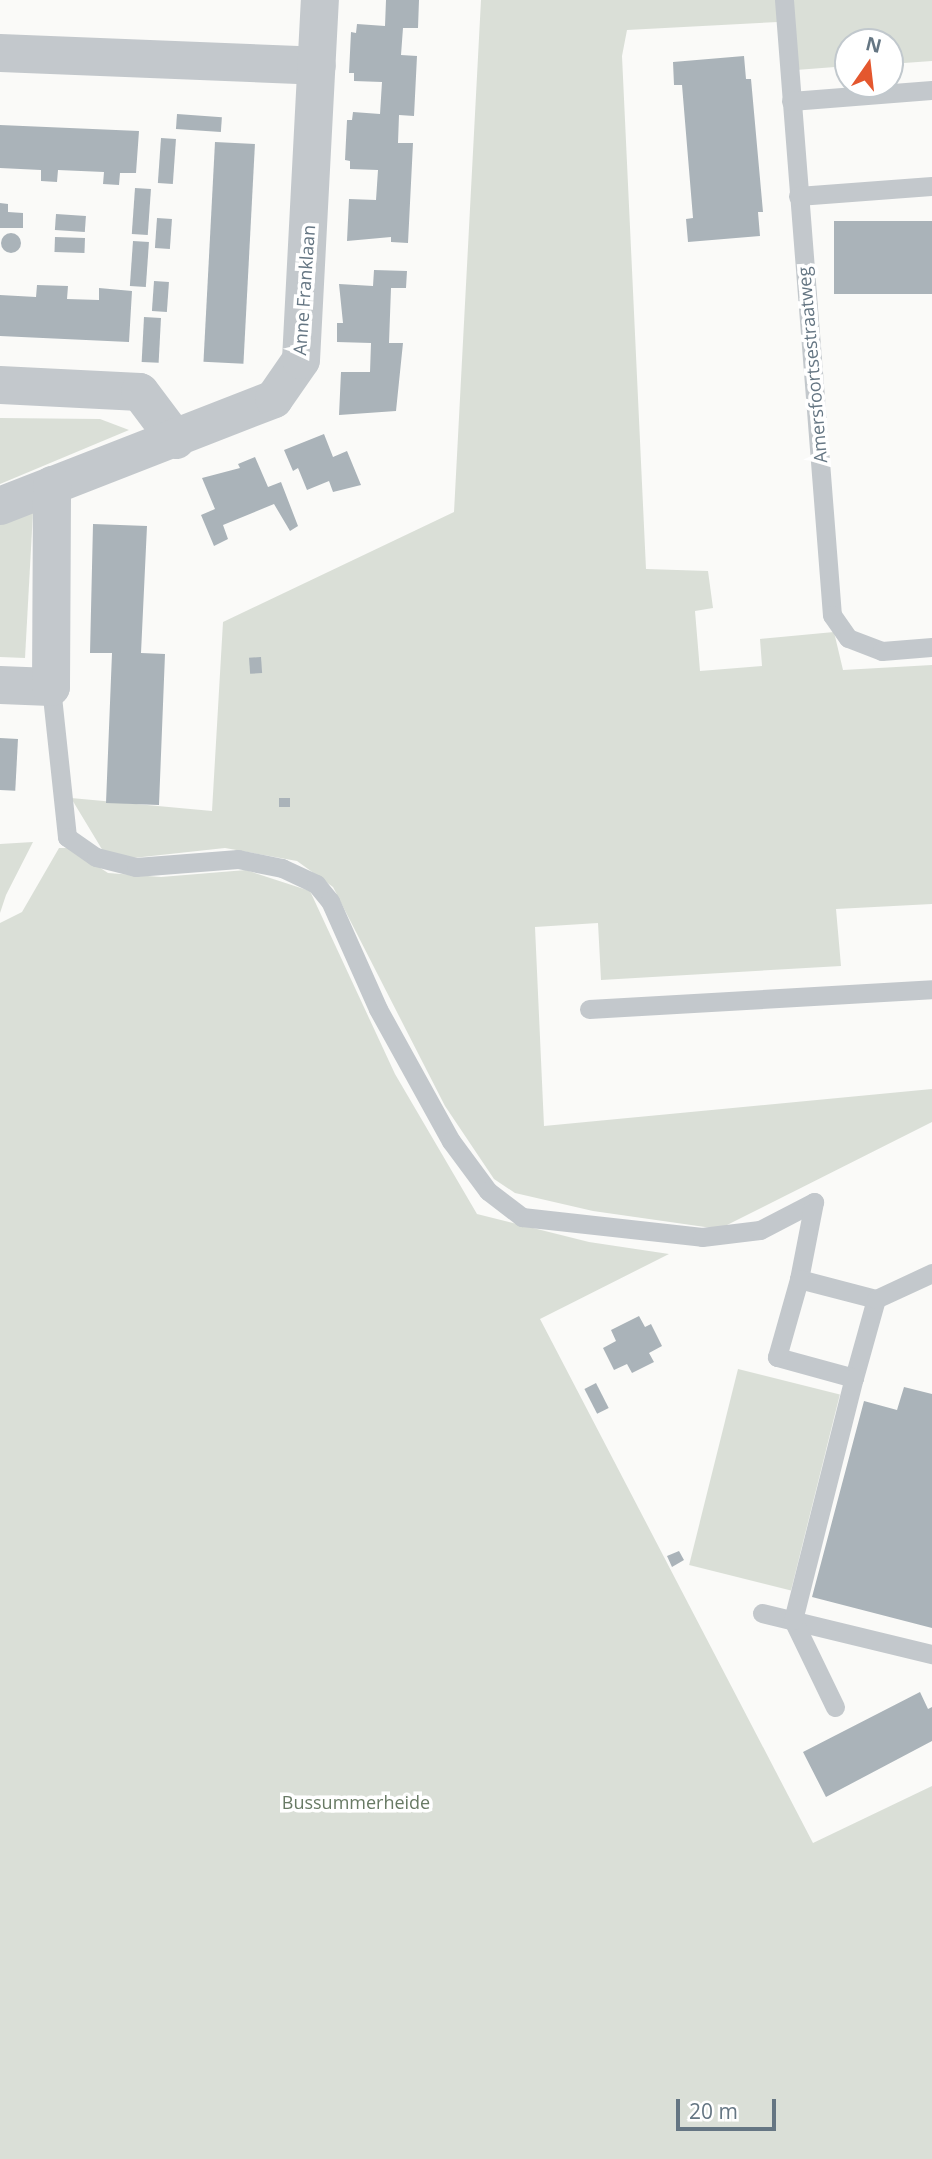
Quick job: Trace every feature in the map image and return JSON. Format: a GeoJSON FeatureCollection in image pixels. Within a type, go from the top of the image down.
{"type":"FeatureCollection","features":[{"type":"Feature","properties":{"kind":"street","name":"Anne Franklaan"},"geometry":{"type":"LineString","coordinates":[[0,506],[176,440],[274,399],[301,360],[320,0]]}},
{"type":"Feature","properties":{"kind":"street"},"geometry":{"type":"LineString","coordinates":[[0,53],[317,66]]}},
{"type":"Feature","properties":{"kind":"street"},"geometry":{"type":"LineString","coordinates":[[0,385],[140,392],[176,440]]}},
{"type":"Feature","properties":{"kind":"street"},"geometry":{"type":"LineString","coordinates":[[0,685],[51,687],[52,485]]}},
{"type":"Feature","properties":{"kind":"lane","name":"Amersfoortsestraatweg"},"geometry":{"type":"LineString","coordinates":[[784,0],[832,615],[848,638],[882,651],[932,647]]}},
{"type":"Feature","properties":{"kind":"lane"},"geometry":{"type":"LineString","coordinates":[[791,101],[932,90]]}},
{"type":"Feature","properties":{"kind":"lane"},"geometry":{"type":"LineString","coordinates":[[798,196],[932,186]]}},
{"type":"Feature","properties":{"kind":"lane"},"geometry":{"type":"LineString","coordinates":[[51,687],[66,837],[96,858],[136,867],[238,859],[282,868],[316,884],[330,901],[378,1009],[451,1141],[488,1191],[523,1217],[702,1237],[760,1230],[814,1202],[799,1279],[777,1357],[854,1378]]}},
{"type":"Feature","properties":{"kind":"lane"},"geometry":{"type":"LineString","coordinates":[[589,1009],[932,989]]}},
{"type":"Feature","properties":{"kind":"lane"},"geometry":{"type":"LineString","coordinates":[[799,1279],[876,1300],[932,1273]]}},
{"type":"Feature","properties":{"kind":"lane"},"geometry":{"type":"LineString","coordinates":[[835,1707],[793,1620],[876,1300]]}},
{"type":"Feature","properties":{"kind":"lane"},"geometry":{"type":"LineString","coordinates":[[762,1613],[932,1654]]}},
{"type":"Feature","properties":{"kind":"green space"},"geometry":{"type":"Polygon","coordinates":[[[481,0],[932,0],[932,61],[904,63],[904,28],[834,28],[834,67],[783,71],[778,22],[627,30],[622,56],[646,569],[708,571],[713,608],[695,611],[700,671],[762,666],[760,639],[834,632],[843,670],[932,665],[932,904],[836,909],[841,966],[601,980],[598,923],[535,927],[544,1126],[932,1089],[932,1122],[719,1229],[593,1211],[515,1193],[494,1179],[445,1106],[333,887],[297,861],[225,848],[133,858],[103,851],[71,798],[212,811],[223,622],[454,512],[481,0]]]}},
{"type":"Feature","properties":{"kind":"green space"},"geometry":{"type":"Polygon","coordinates":[[[0,418],[100,419],[129,430],[0,484],[0,418]]]}},
{"type":"Feature","properties":{"kind":"green space"},"geometry":{"type":"Polygon","coordinates":[[[33,512],[25,658],[0,657],[0,524],[33,512]]]}},
{"type":"Feature","properties":{"kind":"green space"},"geometry":{"type":"Polygon","coordinates":[[[33,842],[6,895],[0,913],[0,844],[33,842]]]}},
{"type":"Feature","properties":{"kind":"green space","name":"Bussummerheide"},"geometry":{"type":"Polygon","coordinates":[[[59,848],[70,848],[108,873],[161,877],[246,870],[310,891],[395,1074],[477,1214],[589,1242],[669,1254],[540,1319],[813,1843],[932,1786],[932,2159],[0,2159],[0,923],[22,912],[59,848]]]}},
{"type":"Feature","properties":{"kind":"green space"},"geometry":{"type":"Polygon","coordinates":[[[738,1369],[840,1394],[791,1590],[689,1565],[738,1369]]]}},
{"type":"Feature","properties":{"kind":"building"},"geometry":{"type":"Polygon","coordinates":[[[386,0],[419,0],[418,28],[403,28],[401,55],[417,56],[414,116],[399,115],[398,143],[413,143],[408,243],[391,242],[391,237],[347,241],[349,199],[376,200],[378,170],[350,169],[350,161],[345,160],[347,120],[352,120],[353,112],[380,114],[382,82],[354,81],[354,73],[349,73],[351,32],[356,33],[357,24],[385,26],[386,0]]]}},
{"type":"Feature","properties":{"kind":"building"},"geometry":{"type":"Polygon","coordinates":[[[744,56],[746,79],[751,79],[763,212],[758,212],[760,236],[688,242],[686,219],[693,218],[682,85],[674,85],[673,62],[744,56]]]}},
{"type":"Feature","properties":{"kind":"building"},"geometry":{"type":"Polygon","coordinates":[[[177,114],[222,117],[221,132],[176,129],[177,114]]]}},
{"type":"Feature","properties":{"kind":"building"},"geometry":{"type":"Polygon","coordinates":[[[0,125],[139,131],[136,173],[120,173],[119,185],[103,184],[104,172],[58,170],[57,182],[41,181],[41,170],[0,168],[0,125]]]}},
{"type":"Feature","properties":{"kind":"building"},"geometry":{"type":"Polygon","coordinates":[[[161,138],[176,139],[173,184],[158,183],[161,138]]]}},
{"type":"Feature","properties":{"kind":"building"},"geometry":{"type":"Polygon","coordinates":[[[215,142],[255,144],[243,364],[203,362],[215,142]]]}},
{"type":"Feature","properties":{"kind":"building"},"geometry":{"type":"Polygon","coordinates":[[[135,188],[151,189],[148,235],[132,234],[135,188]]]}},
{"type":"Feature","properties":{"kind":"building"},"geometry":{"type":"Polygon","coordinates":[[[0,203],[8,204],[8,212],[23,213],[23,228],[0,228],[0,203]]]}},
{"type":"Feature","properties":{"kind":"building"},"geometry":{"type":"Polygon","coordinates":[[[56,214],[86,216],[85,232],[55,230],[56,214]]]}},
{"type":"Feature","properties":{"kind":"building"},"geometry":{"type":"Polygon","coordinates":[[[157,218],[172,219],[170,249],[155,248],[157,218]]]}},
{"type":"Feature","properties":{"kind":"building"},"geometry":{"type":"Polygon","coordinates":[[[834,221],[932,221],[932,294],[834,294],[834,221]]]}},
{"type":"Feature","properties":{"kind":"building"},"geometry":{"type":"Polygon","coordinates":[[[7,233],[15,233],[21,243],[15,253],[7,253],[1,247],[1,239],[7,233]]]}},
{"type":"Feature","properties":{"kind":"building"},"geometry":{"type":"Polygon","coordinates":[[[55,237],[85,238],[84,253],[54,252],[55,237]]]}},
{"type":"Feature","properties":{"kind":"building"},"geometry":{"type":"Polygon","coordinates":[[[133,241],[149,242],[146,287],[130,286],[133,241]]]}},
{"type":"Feature","properties":{"kind":"building"},"geometry":{"type":"Polygon","coordinates":[[[374,270],[407,271],[406,288],[391,288],[389,343],[403,343],[396,411],[339,415],[341,372],[370,372],[371,343],[337,342],[337,323],[343,323],[339,284],[373,286],[374,270]]]}},
{"type":"Feature","properties":{"kind":"building"},"geometry":{"type":"Polygon","coordinates":[[[154,281],[169,282],[167,312],[152,311],[154,281]]]}},
{"type":"Feature","properties":{"kind":"building"},"geometry":{"type":"Polygon","coordinates":[[[37,285],[68,286],[67,299],[99,300],[99,288],[132,291],[129,342],[0,336],[0,295],[36,297],[37,285]]]}},
{"type":"Feature","properties":{"kind":"building"},"geometry":{"type":"Polygon","coordinates":[[[144,317],[161,318],[159,363],[142,362],[144,317]]]}},
{"type":"Feature","properties":{"kind":"building"},"geometry":{"type":"Polygon","coordinates":[[[324,434],[333,457],[347,451],[361,485],[333,492],[329,481],[307,490],[298,468],[293,471],[284,450],[324,434]]]}},
{"type":"Feature","properties":{"kind":"building"},"geometry":{"type":"Polygon","coordinates":[[[255,457],[268,487],[281,482],[298,526],[290,531],[274,504],[223,525],[228,539],[214,546],[201,515],[215,509],[202,478],[240,468],[238,464],[255,457]]]}},
{"type":"Feature","properties":{"kind":"building"},"geometry":{"type":"Polygon","coordinates":[[[93,524],[147,526],[141,653],[165,654],[159,805],[106,803],[112,653],[90,653],[93,524]]]}},
{"type":"Feature","properties":{"kind":"building"},"geometry":{"type":"Polygon","coordinates":[[[261,657],[262,673],[250,674],[249,658],[261,657]]]}},
{"type":"Feature","properties":{"kind":"building"},"geometry":{"type":"Polygon","coordinates":[[[0,738],[18,739],[15,791],[0,790],[0,738]]]}},
{"type":"Feature","properties":{"kind":"building"},"geometry":{"type":"Polygon","coordinates":[[[279,798],[290,798],[290,807],[279,807],[279,798]]]}},
{"type":"Feature","properties":{"kind":"building"},"geometry":{"type":"Polygon","coordinates":[[[639,1316],[645,1327],[651,1324],[662,1346],[649,1353],[654,1362],[632,1373],[627,1364],[614,1370],[603,1348],[616,1341],[611,1330],[639,1316]]]}},
{"type":"Feature","properties":{"kind":"building"},"geometry":{"type":"Polygon","coordinates":[[[596,1383],[609,1408],[597,1414],[584,1389],[596,1383]]]}},
{"type":"Feature","properties":{"kind":"building"},"geometry":{"type":"Polygon","coordinates":[[[904,1387],[932,1394],[932,1628],[812,1597],[864,1401],[897,1410],[904,1387]]]}},
{"type":"Feature","properties":{"kind":"building"},"geometry":{"type":"Polygon","coordinates":[[[679,1551],[684,1560],[672,1567],[667,1556],[679,1551]]]}},
{"type":"Feature","properties":{"kind":"building"},"geometry":{"type":"Polygon","coordinates":[[[920,1692],[928,1709],[932,1707],[932,1741],[826,1797],[803,1752],[920,1692]]]}}]}
